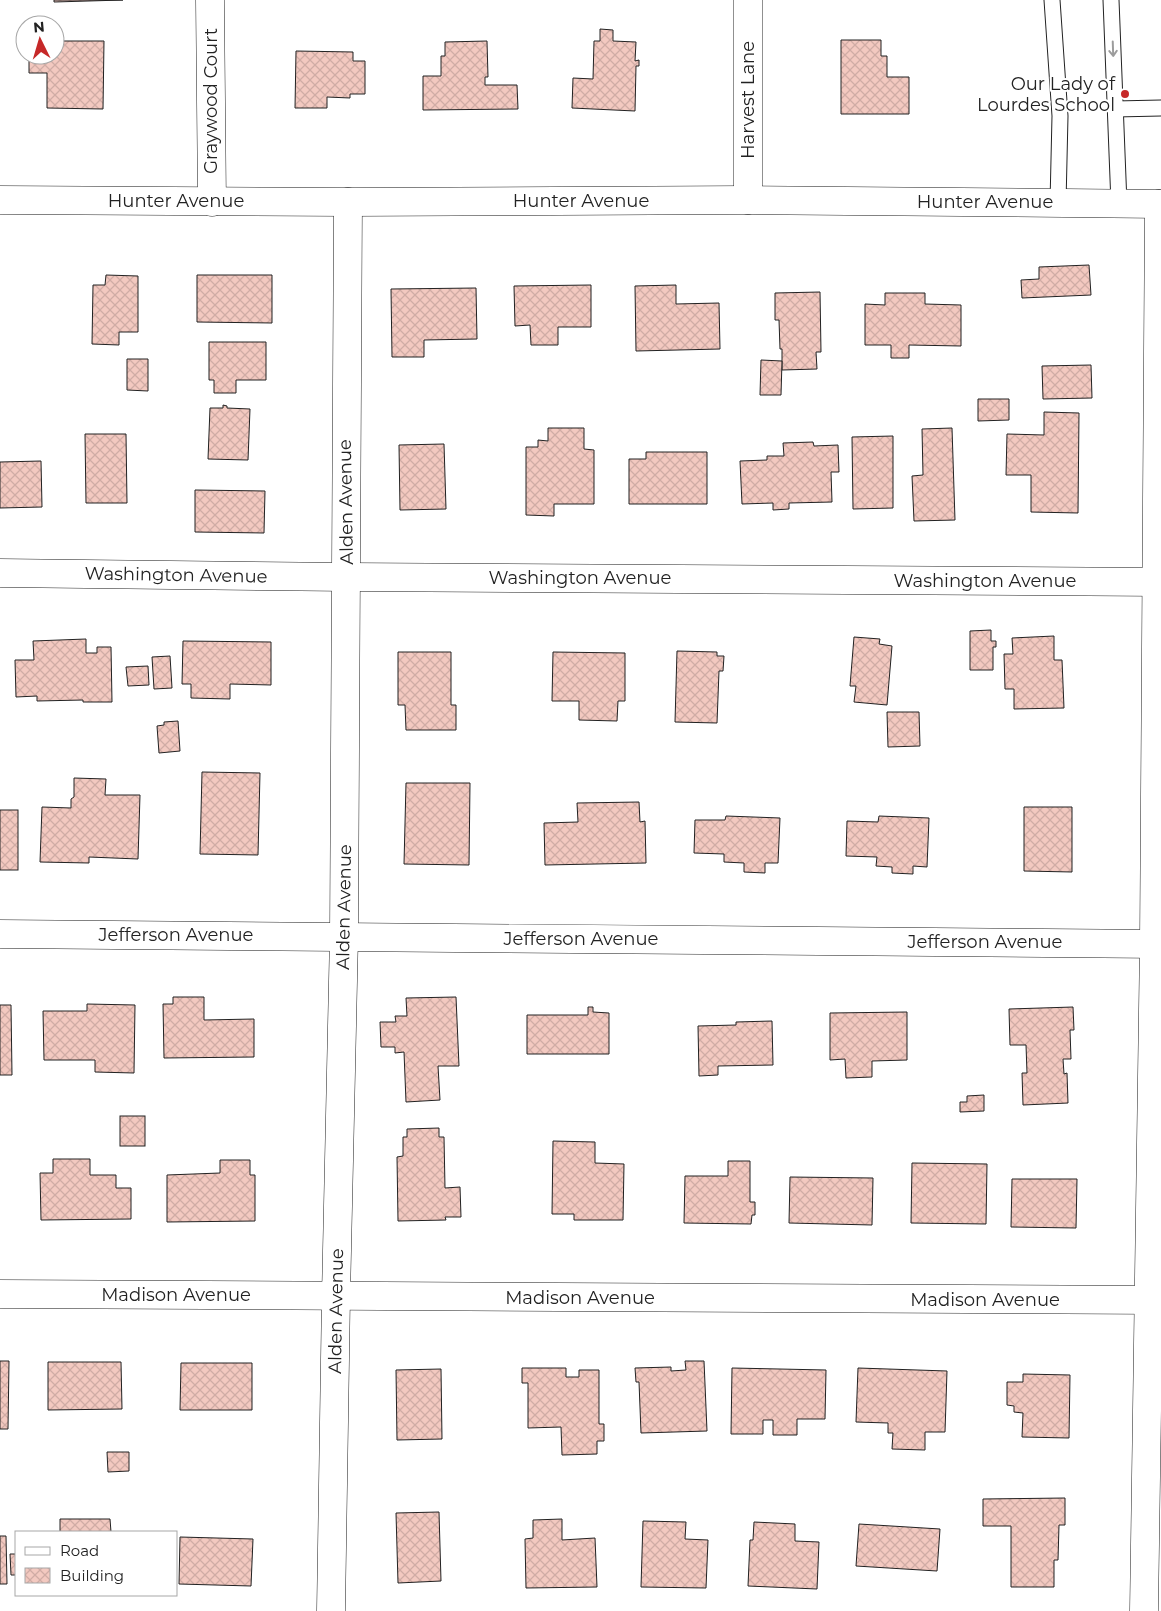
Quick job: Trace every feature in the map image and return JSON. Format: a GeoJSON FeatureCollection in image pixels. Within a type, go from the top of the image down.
{"type":"FeatureCollection","features":[{"type":"Feature","properties":{"kind":"street","name":"Graywood Court"},"geometry":{"type":"LineString","coordinates":[[210,0],[212,202]]}},
{"type":"Feature","properties":{"kind":"street","name":"Harvest Lane"},"geometry":{"type":"LineString","coordinates":[[748,0],[748,200]]}},
{"type":"Feature","properties":{"kind":"street","name":"Hunter Avenue"},"geometry":{"type":"LineString","coordinates":[[0,200],[212,202],[748,200],[1160,204]]}},
{"type":"Feature","properties":{"kind":"street","name":"Alden Avenue"},"geometry":{"type":"LineString","coordinates":[[332,1611],[336,1296],[344,936],[348,202]]}},
{"type":"Feature","properties":{"kind":"street"},"geometry":{"type":"LineString","coordinates":[[1144,1611],[1155,1300],[1160,204]]}},
{"type":"Feature","properties":{"kind":"street","name":"Washington Avenue"},"geometry":{"type":"LineString","coordinates":[[0,573],[1159,582]]}},
{"type":"Feature","properties":{"kind":"street","name":"Jefferson Avenue"},"geometry":{"type":"LineString","coordinates":[[0,934],[1157,944]]}},
{"type":"Feature","properties":{"kind":"street","name":"Madison Avenue"},"geometry":{"type":"LineString","coordinates":[[0,1294],[1155,1300]]}},
{"type":"Feature","properties":{"kind":"lane"},"geometry":{"type":"LineString","coordinates":[[1052,0],[1060,116],[1058,203]]}},
{"type":"Feature","properties":{"kind":"lane"},"geometry":{"type":"LineString","coordinates":[[1112,0],[1119,204]]}},
{"type":"Feature","properties":{"kind":"lane"},"geometry":{"type":"LineString","coordinates":[[1116,109],[1161,108]]}},
{"type":"Feature","properties":{"kind":"building"},"geometry":{"type":"Polygon","coordinates":[[[54,0],[123,0],[54,2],[54,0]]]}},
{"type":"Feature","properties":{"kind":"building"},"geometry":{"type":"Polygon","coordinates":[[[600,29],[613,30],[613,41],[636,42],[635,61],[639,60],[639,66],[636,66],[635,111],[572,108],[573,78],[593,79],[594,41],[600,41],[600,29]]]}},
{"type":"Feature","properties":{"kind":"building"},"geometry":{"type":"Polygon","coordinates":[[[841,40],[881,40],[881,56],[887,56],[887,77],[909,77],[909,114],[841,114],[841,40]]]}},
{"type":"Feature","properties":{"kind":"building"},"geometry":{"type":"Polygon","coordinates":[[[65,41],[104,41],[103,109],[47,108],[47,73],[29,73],[29,65],[65,65],[65,41]]]}},
{"type":"Feature","properties":{"kind":"building"},"geometry":{"type":"Polygon","coordinates":[[[487,41],[488,77],[485,77],[485,85],[517,85],[518,109],[423,110],[423,76],[441,76],[441,56],[445,56],[445,42],[487,41]]]}},
{"type":"Feature","properties":{"kind":"building"},"geometry":{"type":"Polygon","coordinates":[[[296,51],[353,52],[353,61],[365,61],[365,94],[350,94],[350,98],[327,97],[327,108],[295,108],[296,51]]]}},
{"type":"Feature","properties":{"kind":"building"},"geometry":{"type":"Polygon","coordinates":[[[1089,265],[1091,295],[1022,298],[1021,280],[1039,279],[1039,267],[1089,265]]]}},
{"type":"Feature","properties":{"kind":"building"},"geometry":{"type":"Polygon","coordinates":[[[106,275],[138,276],[138,332],[119,332],[119,345],[92,344],[93,285],[105,285],[106,275]]]}},
{"type":"Feature","properties":{"kind":"building"},"geometry":{"type":"Polygon","coordinates":[[[197,275],[272,275],[272,323],[197,322],[197,275]]]}},
{"type":"Feature","properties":{"kind":"building"},"geometry":{"type":"Polygon","coordinates":[[[591,285],[591,327],[558,327],[558,345],[531,345],[530,325],[515,326],[514,286],[591,285]]]}},
{"type":"Feature","properties":{"kind":"building"},"geometry":{"type":"Polygon","coordinates":[[[676,285],[676,304],[719,303],[720,349],[636,351],[635,286],[676,285]]]}},
{"type":"Feature","properties":{"kind":"building"},"geometry":{"type":"Polygon","coordinates":[[[476,288],[477,339],[424,340],[424,357],[392,357],[391,289],[476,288]]]}},
{"type":"Feature","properties":{"kind":"building"},"geometry":{"type":"Polygon","coordinates":[[[820,292],[821,352],[816,352],[817,369],[782,370],[779,320],[775,320],[775,293],[820,292]]]}},
{"type":"Feature","properties":{"kind":"building"},"geometry":{"type":"Polygon","coordinates":[[[885,293],[925,293],[925,304],[961,305],[961,346],[909,345],[909,358],[891,358],[891,345],[865,345],[865,304],[885,305],[885,293]]]}},
{"type":"Feature","properties":{"kind":"building"},"geometry":{"type":"Polygon","coordinates":[[[209,342],[266,342],[266,380],[236,380],[236,393],[214,393],[214,380],[209,380],[209,342]]]}},
{"type":"Feature","properties":{"kind":"building"},"geometry":{"type":"Polygon","coordinates":[[[127,359],[148,359],[148,391],[127,390],[127,359]]]}},
{"type":"Feature","properties":{"kind":"building"},"geometry":{"type":"Polygon","coordinates":[[[761,360],[782,361],[781,395],[760,395],[761,360]]]}},
{"type":"Feature","properties":{"kind":"building"},"geometry":{"type":"Polygon","coordinates":[[[1091,365],[1092,398],[1043,399],[1042,366],[1091,365]]]}},
{"type":"Feature","properties":{"kind":"building"},"geometry":{"type":"Polygon","coordinates":[[[978,399],[1009,399],[1009,420],[978,421],[978,399]]]}},
{"type":"Feature","properties":{"kind":"building"},"geometry":{"type":"Polygon","coordinates":[[[223,405],[227,406],[227,408],[250,409],[248,460],[208,459],[210,408],[223,408],[223,405]]]}},
{"type":"Feature","properties":{"kind":"building"},"geometry":{"type":"Polygon","coordinates":[[[1044,412],[1079,413],[1078,513],[1031,512],[1031,475],[1006,475],[1007,434],[1044,435],[1044,412]]]}},
{"type":"Feature","properties":{"kind":"building"},"geometry":{"type":"Polygon","coordinates":[[[548,428],[584,428],[584,449],[594,450],[594,504],[554,504],[554,516],[526,515],[526,447],[538,447],[538,440],[548,441],[548,428]]]}},
{"type":"Feature","properties":{"kind":"building"},"geometry":{"type":"Polygon","coordinates":[[[952,428],[955,520],[914,521],[912,476],[923,475],[922,429],[952,428]]]}},
{"type":"Feature","properties":{"kind":"building"},"geometry":{"type":"Polygon","coordinates":[[[85,434],[126,434],[127,503],[86,503],[85,434]]]}},
{"type":"Feature","properties":{"kind":"building"},"geometry":{"type":"Polygon","coordinates":[[[893,436],[893,508],[853,509],[852,437],[893,436]]]}},
{"type":"Feature","properties":{"kind":"building"},"geometry":{"type":"Polygon","coordinates":[[[813,442],[814,446],[838,445],[839,472],[831,472],[832,502],[789,503],[789,509],[773,510],[773,503],[742,504],[740,461],[767,460],[767,456],[784,456],[783,443],[813,442]]]}},
{"type":"Feature","properties":{"kind":"building"},"geometry":{"type":"Polygon","coordinates":[[[444,444],[446,509],[400,510],[399,445],[444,444]]]}},
{"type":"Feature","properties":{"kind":"building"},"geometry":{"type":"Polygon","coordinates":[[[646,452],[707,452],[707,504],[629,504],[629,459],[646,459],[646,452]]]}},
{"type":"Feature","properties":{"kind":"building"},"geometry":{"type":"Polygon","coordinates":[[[41,461],[42,507],[0,508],[0,462],[41,461]]]}},
{"type":"Feature","properties":{"kind":"building"},"geometry":{"type":"Polygon","coordinates":[[[195,490],[265,491],[264,533],[195,532],[195,490]]]}},
{"type":"Feature","properties":{"kind":"building"},"geometry":{"type":"Polygon","coordinates":[[[991,630],[991,641],[996,641],[996,647],[993,647],[993,670],[970,670],[970,631],[991,630]]]}},
{"type":"Feature","properties":{"kind":"building"},"geometry":{"type":"Polygon","coordinates":[[[1054,636],[1054,660],[1062,660],[1064,708],[1014,709],[1014,689],[1005,689],[1004,654],[1013,654],[1012,638],[1054,636]]]}},
{"type":"Feature","properties":{"kind":"building"},"geometry":{"type":"Polygon","coordinates":[[[854,637],[880,639],[879,644],[892,646],[887,705],[854,702],[856,686],[850,686],[854,637]]]}},
{"type":"Feature","properties":{"kind":"building"},"geometry":{"type":"Polygon","coordinates":[[[86,639],[86,653],[97,653],[97,647],[111,647],[112,702],[83,702],[83,700],[37,701],[37,696],[16,697],[15,660],[34,660],[33,641],[86,639]]]}},
{"type":"Feature","properties":{"kind":"building"},"geometry":{"type":"Polygon","coordinates":[[[183,641],[271,642],[271,685],[230,684],[230,699],[191,698],[191,684],[182,684],[183,641]]]}},
{"type":"Feature","properties":{"kind":"building"},"geometry":{"type":"Polygon","coordinates":[[[677,651],[717,652],[717,656],[724,656],[723,671],[719,671],[717,723],[675,722],[677,651]]]}},
{"type":"Feature","properties":{"kind":"building"},"geometry":{"type":"Polygon","coordinates":[[[398,652],[451,652],[451,705],[456,705],[456,730],[406,730],[405,705],[398,705],[398,652]]]}},
{"type":"Feature","properties":{"kind":"building"},"geometry":{"type":"Polygon","coordinates":[[[553,652],[625,653],[625,701],[618,701],[617,721],[579,720],[579,701],[552,701],[553,652]]]}},
{"type":"Feature","properties":{"kind":"building"},"geometry":{"type":"Polygon","coordinates":[[[170,656],[172,688],[154,689],[152,657],[170,656]]]}},
{"type":"Feature","properties":{"kind":"building"},"geometry":{"type":"Polygon","coordinates":[[[148,666],[149,685],[128,686],[126,667],[148,666]]]}},
{"type":"Feature","properties":{"kind":"building"},"geometry":{"type":"Polygon","coordinates":[[[887,712],[919,712],[920,746],[888,747],[887,712]]]}},
{"type":"Feature","properties":{"kind":"building"},"geometry":{"type":"Polygon","coordinates":[[[178,721],[180,751],[159,753],[157,726],[164,725],[164,722],[178,721]]]}},
{"type":"Feature","properties":{"kind":"building"},"geometry":{"type":"Polygon","coordinates":[[[202,772],[260,773],[258,855],[200,854],[202,772]]]}},
{"type":"Feature","properties":{"kind":"building"},"geometry":{"type":"Polygon","coordinates":[[[74,778],[106,779],[105,795],[140,795],[138,859],[89,857],[89,863],[40,862],[42,807],[71,808],[71,799],[74,797],[74,778]]]}},
{"type":"Feature","properties":{"kind":"building"},"geometry":{"type":"Polygon","coordinates":[[[406,783],[470,783],[469,865],[404,864],[406,783]]]}},
{"type":"Feature","properties":{"kind":"building"},"geometry":{"type":"Polygon","coordinates":[[[639,802],[640,822],[645,821],[646,863],[545,865],[544,823],[578,822],[577,803],[639,802]]]}},
{"type":"Feature","properties":{"kind":"building"},"geometry":{"type":"Polygon","coordinates":[[[1024,807],[1072,807],[1072,872],[1024,871],[1024,807]]]}},
{"type":"Feature","properties":{"kind":"building"},"geometry":{"type":"Polygon","coordinates":[[[0,810],[18,810],[18,870],[0,870],[0,810]]]}},
{"type":"Feature","properties":{"kind":"building"},"geometry":{"type":"Polygon","coordinates":[[[726,816],[780,818],[778,863],[765,863],[765,873],[744,872],[744,863],[724,862],[724,854],[694,853],[695,820],[725,820],[726,816]]]}},
{"type":"Feature","properties":{"kind":"building"},"geometry":{"type":"Polygon","coordinates":[[[879,816],[929,818],[927,867],[913,866],[913,874],[892,873],[892,867],[876,866],[877,857],[846,856],[847,821],[878,822],[879,816]]]}},
{"type":"Feature","properties":{"kind":"building"},"geometry":{"type":"Polygon","coordinates":[[[173,997],[204,997],[204,1020],[254,1019],[254,1057],[164,1058],[163,1004],[173,1004],[173,997]]]}},
{"type":"Feature","properties":{"kind":"building"},"geometry":{"type":"Polygon","coordinates":[[[456,997],[459,1066],[438,1066],[440,1100],[406,1102],[404,1052],[395,1053],[395,1047],[381,1047],[380,1022],[396,1022],[395,1016],[407,1016],[406,998],[456,997]]]}},
{"type":"Feature","properties":{"kind":"building"},"geometry":{"type":"Polygon","coordinates":[[[87,1004],[135,1005],[134,1073],[95,1072],[95,1060],[44,1060],[43,1011],[87,1011],[87,1004]]]}},
{"type":"Feature","properties":{"kind":"building"},"geometry":{"type":"Polygon","coordinates":[[[0,1005],[11,1005],[12,1075],[0,1075],[0,1005]]]}},
{"type":"Feature","properties":{"kind":"building"},"geometry":{"type":"Polygon","coordinates":[[[588,1007],[593,1007],[593,1012],[609,1013],[609,1054],[527,1054],[527,1015],[588,1015],[588,1007]]]}},
{"type":"Feature","properties":{"kind":"building"},"geometry":{"type":"Polygon","coordinates":[[[1073,1007],[1074,1030],[1070,1030],[1071,1059],[1063,1059],[1064,1074],[1067,1073],[1068,1103],[1023,1105],[1022,1073],[1027,1073],[1026,1045],[1010,1045],[1009,1009],[1073,1007]]]}},
{"type":"Feature","properties":{"kind":"building"},"geometry":{"type":"Polygon","coordinates":[[[907,1012],[907,1060],[872,1061],[872,1077],[846,1078],[845,1059],[830,1060],[830,1013],[907,1012]]]}},
{"type":"Feature","properties":{"kind":"building"},"geometry":{"type":"Polygon","coordinates":[[[772,1021],[773,1065],[718,1066],[718,1075],[699,1076],[698,1026],[736,1025],[736,1022],[772,1021]]]}},
{"type":"Feature","properties":{"kind":"building"},"geometry":{"type":"Polygon","coordinates":[[[984,1095],[984,1111],[960,1112],[960,1102],[967,1102],[967,1096],[984,1095]]]}},
{"type":"Feature","properties":{"kind":"building"},"geometry":{"type":"Polygon","coordinates":[[[120,1116],[145,1116],[145,1146],[120,1146],[120,1116]]]}},
{"type":"Feature","properties":{"kind":"building"},"geometry":{"type":"Polygon","coordinates":[[[439,1128],[439,1137],[444,1137],[445,1188],[460,1187],[461,1217],[445,1217],[446,1220],[398,1221],[397,1157],[403,1156],[403,1137],[407,1137],[407,1129],[439,1128]]]}},
{"type":"Feature","properties":{"kind":"building"},"geometry":{"type":"Polygon","coordinates":[[[553,1141],[595,1142],[595,1163],[624,1164],[623,1220],[574,1220],[574,1214],[552,1214],[553,1141]]]}},
{"type":"Feature","properties":{"kind":"building"},"geometry":{"type":"Polygon","coordinates":[[[53,1159],[90,1159],[90,1175],[116,1175],[116,1188],[131,1188],[131,1219],[41,1220],[40,1173],[53,1173],[53,1159]]]}},
{"type":"Feature","properties":{"kind":"building"},"geometry":{"type":"Polygon","coordinates":[[[220,1160],[250,1160],[250,1175],[255,1175],[255,1221],[167,1222],[167,1175],[220,1173],[220,1160]]]}},
{"type":"Feature","properties":{"kind":"building"},"geometry":{"type":"Polygon","coordinates":[[[728,1161],[750,1161],[750,1202],[755,1202],[755,1215],[752,1215],[751,1224],[684,1223],[685,1176],[728,1176],[728,1161]]]}},
{"type":"Feature","properties":{"kind":"building"},"geometry":{"type":"Polygon","coordinates":[[[912,1163],[987,1164],[986,1224],[911,1223],[912,1163]]]}},
{"type":"Feature","properties":{"kind":"building"},"geometry":{"type":"Polygon","coordinates":[[[790,1177],[873,1178],[872,1225],[789,1223],[790,1177]]]}},
{"type":"Feature","properties":{"kind":"building"},"geometry":{"type":"Polygon","coordinates":[[[1012,1179],[1077,1179],[1076,1228],[1011,1227],[1012,1179]]]}},
{"type":"Feature","properties":{"kind":"building"},"geometry":{"type":"Polygon","coordinates":[[[0,1361],[9,1361],[8,1429],[0,1429],[0,1361]]]}},
{"type":"Feature","properties":{"kind":"building"},"geometry":{"type":"Polygon","coordinates":[[[685,1361],[704,1361],[707,1431],[641,1433],[639,1382],[636,1382],[635,1368],[671,1367],[671,1371],[686,1370],[685,1361]]]}},
{"type":"Feature","properties":{"kind":"building"},"geometry":{"type":"Polygon","coordinates":[[[48,1362],[121,1362],[122,1409],[48,1410],[48,1362]]]}},
{"type":"Feature","properties":{"kind":"building"},"geometry":{"type":"Polygon","coordinates":[[[181,1363],[252,1363],[252,1410],[180,1410],[181,1363]]]}},
{"type":"Feature","properties":{"kind":"building"},"geometry":{"type":"Polygon","coordinates":[[[522,1368],[566,1368],[566,1377],[579,1377],[579,1370],[599,1370],[599,1424],[604,1424],[604,1441],[597,1441],[597,1454],[562,1455],[561,1427],[528,1428],[528,1383],[522,1383],[522,1368]]]}},
{"type":"Feature","properties":{"kind":"building"},"geometry":{"type":"Polygon","coordinates":[[[732,1368],[826,1370],[825,1419],[797,1419],[797,1435],[773,1435],[773,1420],[763,1420],[763,1434],[731,1434],[732,1368]]]}},
{"type":"Feature","properties":{"kind":"building"},"geometry":{"type":"Polygon","coordinates":[[[858,1368],[947,1371],[945,1432],[925,1432],[925,1450],[892,1449],[893,1433],[888,1433],[888,1423],[856,1422],[858,1368]]]}},
{"type":"Feature","properties":{"kind":"building"},"geometry":{"type":"Polygon","coordinates":[[[441,1369],[442,1439],[397,1440],[396,1370],[441,1369]]]}},
{"type":"Feature","properties":{"kind":"building"},"geometry":{"type":"Polygon","coordinates":[[[1023,1374],[1070,1375],[1069,1438],[1022,1437],[1023,1413],[1014,1412],[1014,1406],[1007,1405],[1007,1382],[1023,1382],[1023,1374]]]}},
{"type":"Feature","properties":{"kind":"building"},"geometry":{"type":"Polygon","coordinates":[[[107,1452],[129,1452],[129,1471],[108,1472],[107,1452]]]}},
{"type":"Feature","properties":{"kind":"building"},"geometry":{"type":"Polygon","coordinates":[[[1065,1498],[1065,1525],[1059,1525],[1058,1560],[1054,1560],[1054,1587],[1011,1587],[1011,1526],[983,1526],[983,1499],[1065,1498]]]}},
{"type":"Feature","properties":{"kind":"building"},"geometry":{"type":"Polygon","coordinates":[[[439,1512],[441,1581],[398,1583],[396,1513],[439,1512]]]}},
{"type":"Feature","properties":{"kind":"building"},"geometry":{"type":"Polygon","coordinates":[[[60,1519],[110,1519],[111,1531],[60,1531],[60,1519]]]}},
{"type":"Feature","properties":{"kind":"building"},"geometry":{"type":"Polygon","coordinates":[[[562,1519],[562,1540],[595,1538],[597,1587],[526,1588],[525,1539],[533,1538],[533,1520],[562,1519]]]}},
{"type":"Feature","properties":{"kind":"building"},"geometry":{"type":"Polygon","coordinates":[[[643,1521],[686,1522],[685,1539],[708,1540],[706,1588],[641,1587],[643,1521]]]}},
{"type":"Feature","properties":{"kind":"building"},"geometry":{"type":"Polygon","coordinates":[[[754,1522],[795,1524],[795,1541],[819,1542],[817,1589],[748,1586],[750,1540],[753,1540],[754,1522]]]}},
{"type":"Feature","properties":{"kind":"building"},"geometry":{"type":"Polygon","coordinates":[[[859,1524],[940,1529],[937,1571],[856,1566],[859,1524]]]}},
{"type":"Feature","properties":{"kind":"building"},"geometry":{"type":"Polygon","coordinates":[[[0,1536],[6,1536],[7,1584],[0,1584],[0,1536]]]}},
{"type":"Feature","properties":{"kind":"building"},"geometry":{"type":"Polygon","coordinates":[[[180,1537],[253,1539],[251,1586],[179,1584],[180,1537]]]}},
{"type":"Feature","properties":{"kind":"building"},"geometry":{"type":"Polygon","coordinates":[[[10,1554],[15,1554],[15,1575],[11,1575],[10,1554]]]}},
{"type":"Feature","properties":{"kind":"place","name":"Our Lady of Lourdes School"},"geometry":{"type":"Point","coordinates":[1125,94]}}]}
